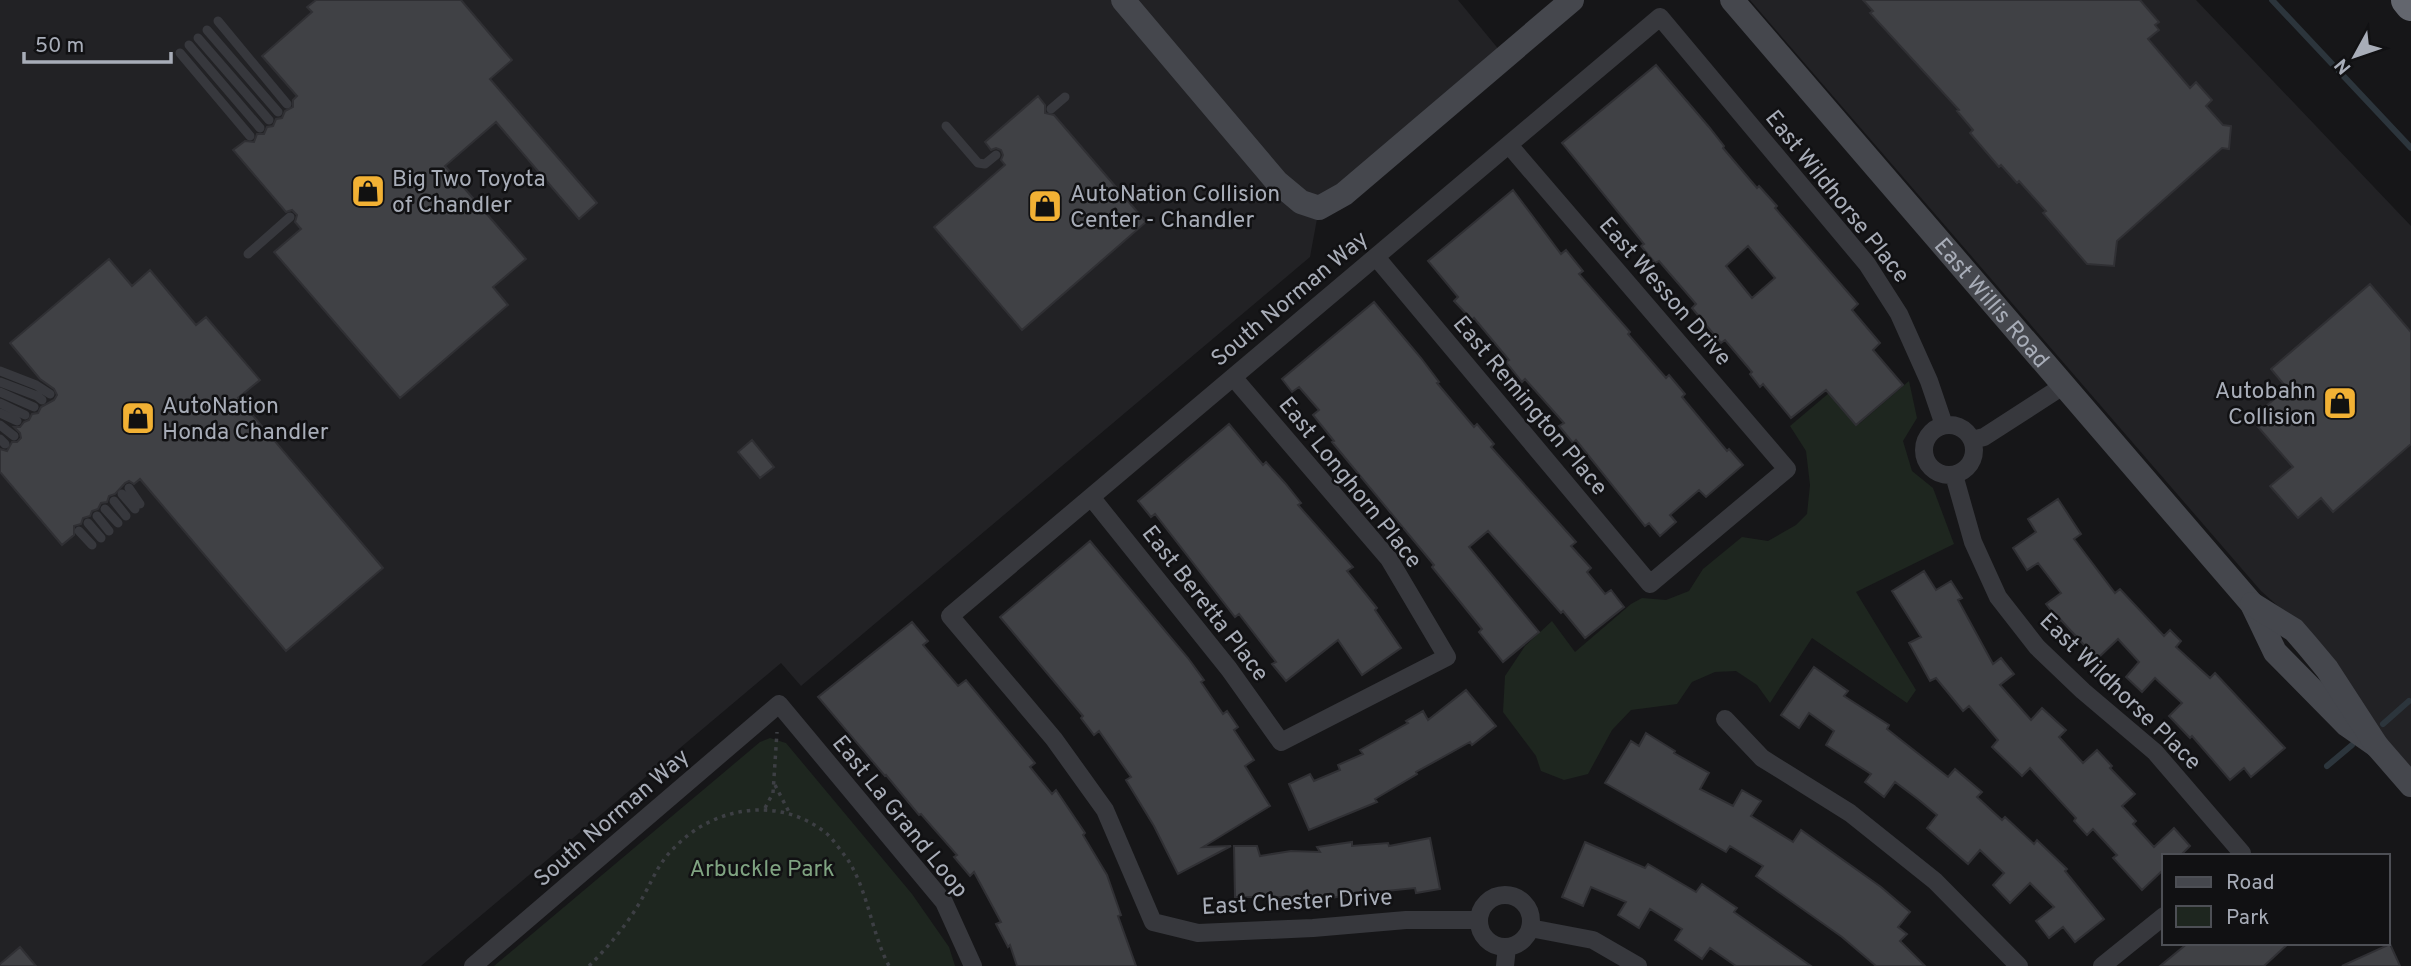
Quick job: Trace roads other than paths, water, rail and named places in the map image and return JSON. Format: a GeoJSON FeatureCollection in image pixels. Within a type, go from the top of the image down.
{"type":"FeatureCollection","features":[{"type":"Feature","properties":{"kind":"highway"},"geometry":{"type":"LineString","coordinates":[[2407,0],[2411,5]]}},
{"type":"Feature","properties":{"kind":"street"},"geometry":{"type":"LineString","coordinates":[[1123,0],[1277,182],[1301,202],[1319,208],[1344,194],[1572,0]]}},
{"type":"Feature","properties":{"kind":"street","name":"East Willis Road"},"geometry":{"type":"LineString","coordinates":[[1732,0],[2258,611],[2275,652],[2347,725],[2377,746],[2411,785]]}},
{"type":"Feature","properties":{"kind":"street","name":"South Norman Way"},"geometry":{"type":"LineString","coordinates":[[950,616],[1660,18]]}},
{"type":"Feature","properties":{"kind":"street","name":"East Wildhorse Place"},"geometry":{"type":"LineString","coordinates":[[1660,18],[1867,264],[1899,314],[1944,425]]}},
{"type":"Feature","properties":{"kind":"street","name":"East Wesson Drive"},"geometry":{"type":"LineString","coordinates":[[1509,145],[1787,469],[1650,584]]}},
{"type":"Feature","properties":{"kind":"street","name":"East Remington Place"},"geometry":{"type":"LineString","coordinates":[[1376,257],[1650,584]]}},
{"type":"Feature","properties":{"kind":"street","name":"East Longhorn Place"},"geometry":{"type":"LineString","coordinates":[[1233,377],[1389,559],[1447,657],[1281,742]]}},
{"type":"Feature","properties":{"kind":"street"},"geometry":{"type":"LineString","coordinates":[[1972,440],[1994,430],[2063,386]]}},
{"type":"Feature","properties":{"kind":"street"},"geometry":{"type":"LineString","coordinates":[[1944,425],[1960,428],[1972,440],[1974,455],[1961,473],[1938,474],[1924,455],[1930,433],[1944,425]]}},
{"type":"Feature","properties":{"kind":"street","name":"East Wildhorse Place"},"geometry":{"type":"LineString","coordinates":[[1954,475],[1973,542],[1998,597],[2037,647],[2082,691],[2155,752],[2241,854]]}},
{"type":"Feature","properties":{"kind":"street","name":"East Beretta Place"},"geometry":{"type":"LineString","coordinates":[[1091,497],[1229,669],[1281,742]]}},
{"type":"Feature","properties":{"kind":"street","name":"East Chester Drive"},"geometry":{"type":"LineString","coordinates":[[950,616],[1054,739],[1105,810],[1153,922],[1198,933],[1313,928],[1406,920],[1478,920]]}},
{"type":"Feature","properties":{"kind":"street","name":"South Norman Way"},"geometry":{"type":"LineString","coordinates":[[473,966],[779,704]]}},
{"type":"Feature","properties":{"kind":"street","name":"East La Grand Loop"},"geometry":{"type":"LineString","coordinates":[[779,704],[944,902],[973,966]]}},
{"type":"Feature","properties":{"kind":"street"},"geometry":{"type":"LineString","coordinates":[[1725,719],[1762,758],[1850,813],[1935,881],[2019,966]]}},
{"type":"Feature","properties":{"kind":"street"},"geometry":{"type":"LineString","coordinates":[[1508,895],[1517,897],[1529,910],[1530,928],[1522,941],[1507,947],[1490,943],[1479,929],[1480,911],[1491,898],[1508,895]]}},
{"type":"Feature","properties":{"kind":"street"},"geometry":{"type":"LineString","coordinates":[[2102,966],[2162,918]]}},
{"type":"Feature","properties":{"kind":"street"},"geometry":{"type":"LineString","coordinates":[[1530,928],[1593,940],[1638,966]]}},
{"type":"Feature","properties":{"kind":"street"},"geometry":{"type":"LineString","coordinates":[[1505,966],[1507,947]]}},
{"type":"Feature","properties":{"kind":"lane"},"geometry":{"type":"LineString","coordinates":[[218,21],[287,104]]}},
{"type":"Feature","properties":{"kind":"lane"},"geometry":{"type":"LineString","coordinates":[[207,30],[278,112]]}},
{"type":"Feature","properties":{"kind":"lane"},"geometry":{"type":"LineString","coordinates":[[198,38],[269,120]]}},
{"type":"Feature","properties":{"kind":"lane"},"geometry":{"type":"LineString","coordinates":[[189,45],[260,128]]}},
{"type":"Feature","properties":{"kind":"lane"},"geometry":{"type":"LineString","coordinates":[[180,53],[250,136]]}},
{"type":"Feature","properties":{"kind":"lane"},"geometry":{"type":"LineString","coordinates":[[1051,109],[1065,97]]}},
{"type":"Feature","properties":{"kind":"lane"},"geometry":{"type":"LineString","coordinates":[[946,126],[978,163],[985,163],[996,155]]}},
{"type":"Feature","properties":{"kind":"lane"},"geometry":{"type":"LineString","coordinates":[[248,254],[290,217]]}},
{"type":"Feature","properties":{"kind":"lane"},"geometry":{"type":"LineString","coordinates":[[0,371],[36,385],[46,397],[0,382]]}},
{"type":"Feature","properties":{"kind":"lane"},"geometry":{"type":"LineString","coordinates":[[0,392],[34,407]]}},
{"type":"Feature","properties":{"kind":"lane"},"geometry":{"type":"LineString","coordinates":[[0,403],[21,418],[0,413]]}},
{"type":"Feature","properties":{"kind":"lane"},"geometry":{"type":"LineString","coordinates":[[0,425],[14,436]]}},
{"type":"Feature","properties":{"kind":"lane"},"geometry":{"type":"LineString","coordinates":[[125,491],[137,507]]}},
{"type":"Feature","properties":{"kind":"lane"},"geometry":{"type":"LineString","coordinates":[[114,501],[126,516]]}},
{"type":"Feature","properties":{"kind":"lane"},"geometry":{"type":"LineString","coordinates":[[105,509],[118,523]]}},
{"type":"Feature","properties":{"kind":"lane"},"geometry":{"type":"LineString","coordinates":[[97,516],[109,530]]}},
{"type":"Feature","properties":{"kind":"lane"},"geometry":{"type":"LineString","coordinates":[[88,523],[101,538]]}},
{"type":"Feature","properties":{"kind":"lane"},"geometry":{"type":"LineString","coordinates":[[79,531],[92,545]]}},
{"type":"Feature","properties":{"kind":"waterway"},"geometry":{"type":"LineString","coordinates":[[2272,0],[2411,148]]}},
{"type":"Feature","properties":{"kind":"waterway"},"geometry":{"type":"LineString","coordinates":[[2383,724],[2409,701]]}},
{"type":"Feature","properties":{"kind":"waterway"},"geometry":{"type":"LineString","coordinates":[[2327,766],[2352,745]]}},
{"type":"Feature","properties":{"kind":"place","name":"Big Two Toyota of Chandler"},"geometry":{"type":"Point","coordinates":[368,191]}},
{"type":"Feature","properties":{"kind":"place","name":"AutoNation Collision Center - Chandler"},"geometry":{"type":"Point","coordinates":[1045,206]}},
{"type":"Feature","properties":{"kind":"place","name":"Autobahn Collision"},"geometry":{"type":"Point","coordinates":[2340,403]}},
{"type":"Feature","properties":{"kind":"place","name":"AutoNation Honda Chandler"},"geometry":{"type":"Point","coordinates":[138,418]}},
{"type":"Feature","properties":{"kind":"park label","name":"Arbuckle Park"},"geometry":{"type":"Point","coordinates":[762,868]}}]}
